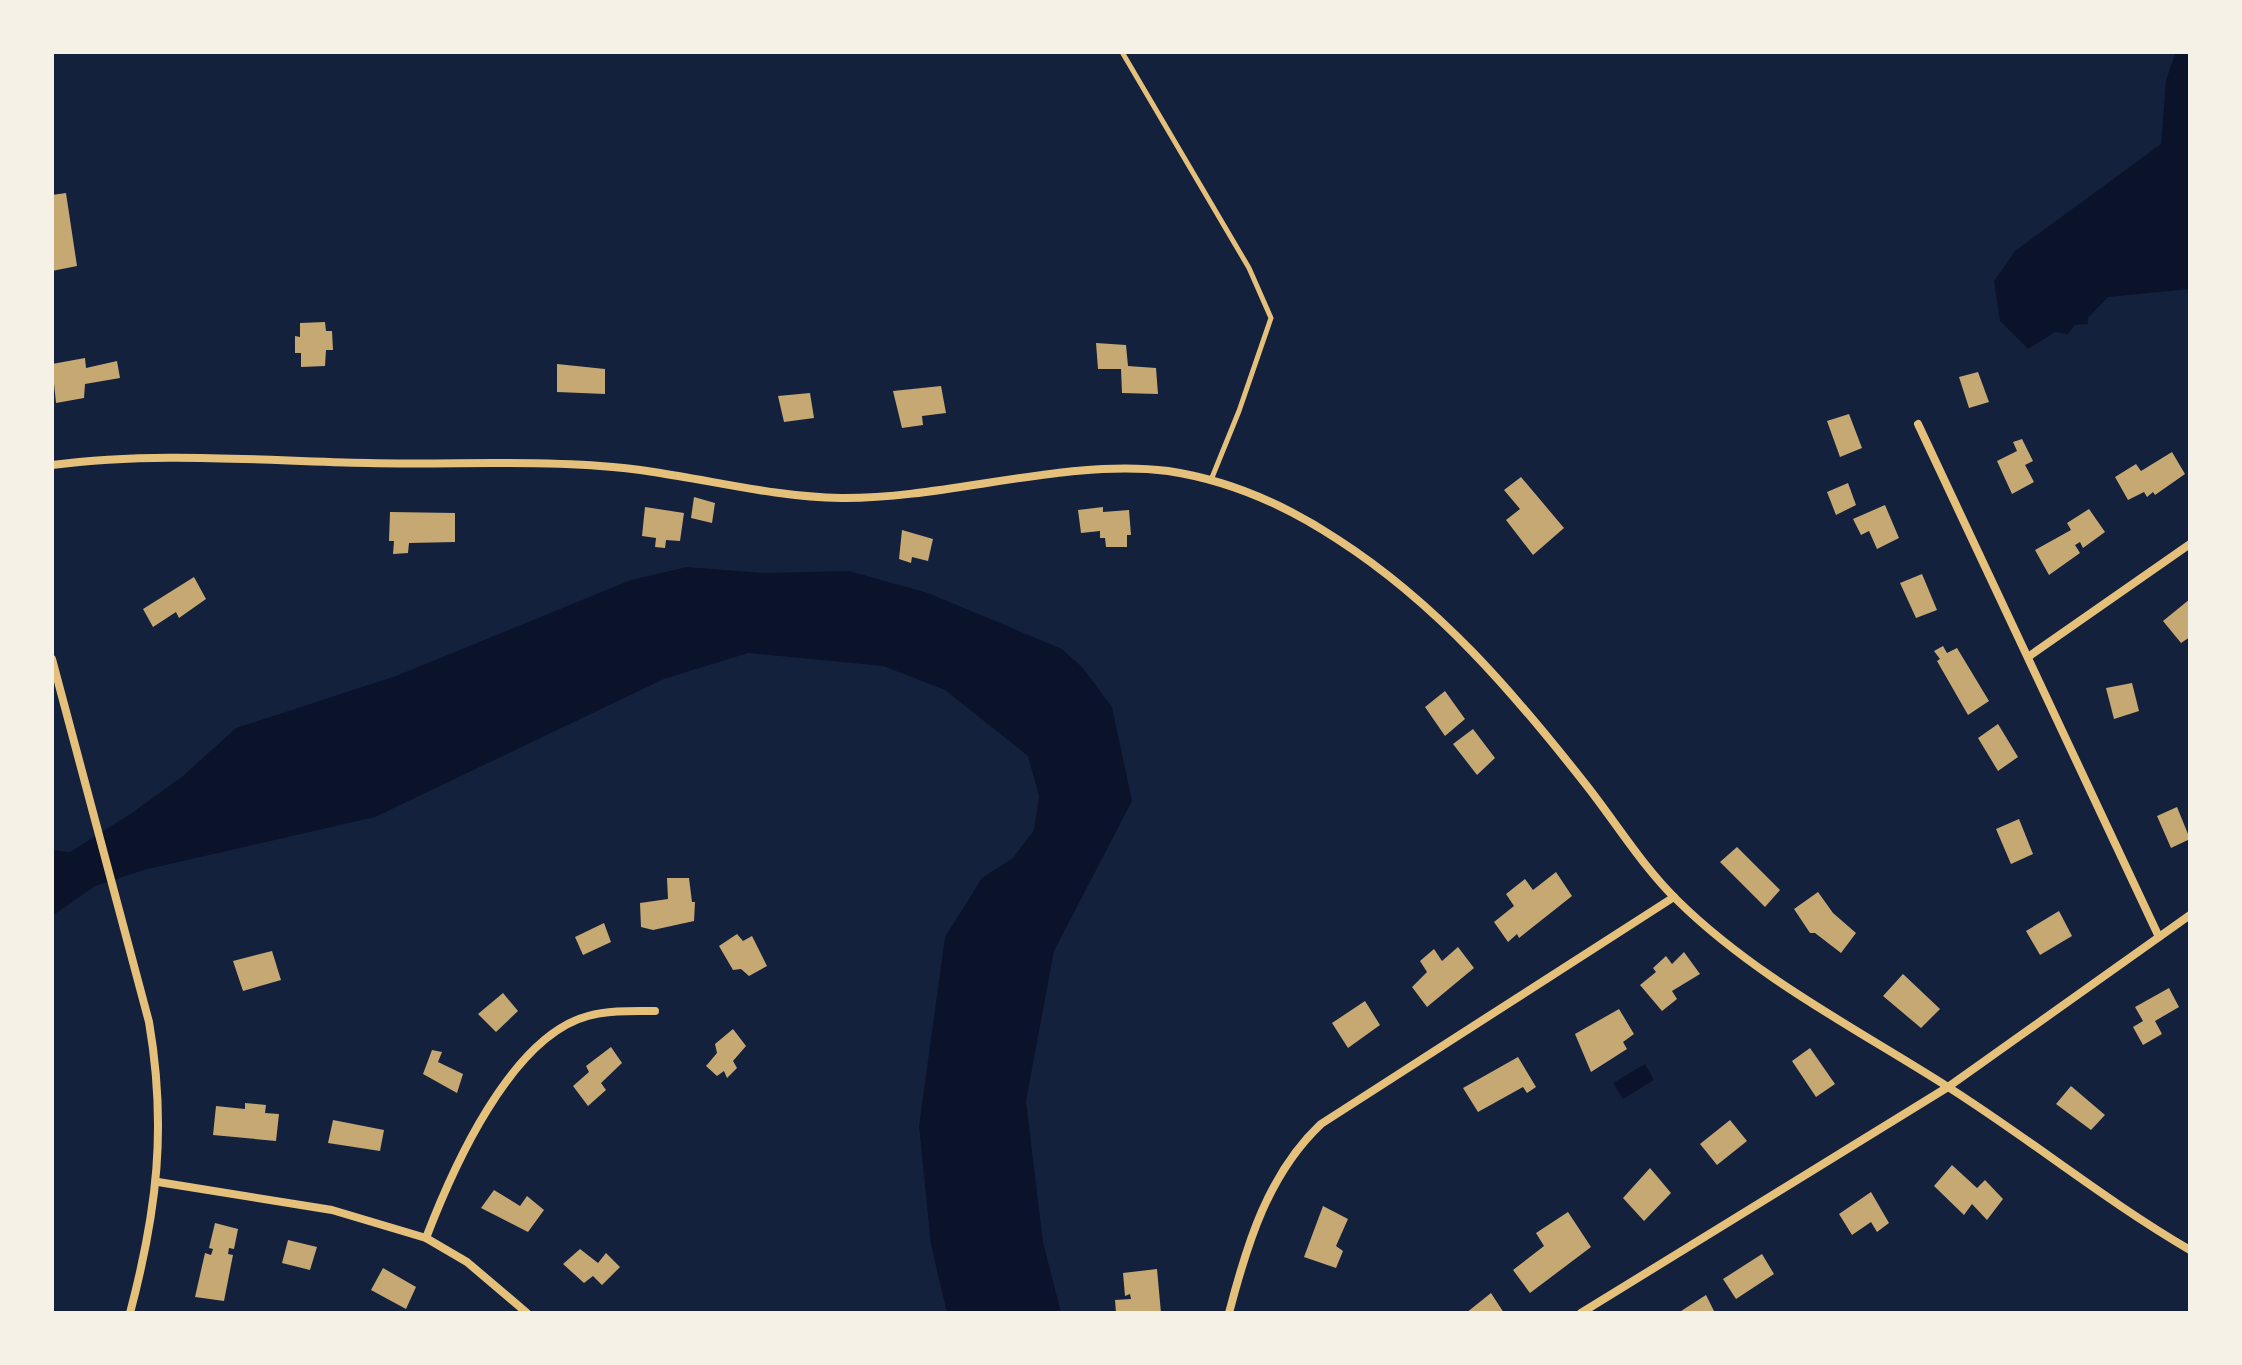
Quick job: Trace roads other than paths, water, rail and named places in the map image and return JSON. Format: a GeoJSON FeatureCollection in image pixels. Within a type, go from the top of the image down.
{"type":"FeatureCollection","features":[{"type":"Feature","properties":{"kind":"street"},"geometry":{"type":"LineString","coordinates":[[1918,424],[2159,937]]}},
{"type":"Feature","properties":{"kind":"street"},"geometry":{"type":"LineString","coordinates":[[52,465],[194,456],[379,464],[597,465],[666,473],[802,496],[847,498],[938,492],[1120,469],[1166,471],[1211,480],[1253,495],[1335,537],[1392,577],[1444,621],[1493,669],[1674,897],[1729,944],[1866,1038],[1948,1087],[2109,1199],[2190,1250]]}},
{"type":"Feature","properties":{"kind":"street"},"geometry":{"type":"LineString","coordinates":[[2028,657],[2190,544]]}},
{"type":"Feature","properties":{"kind":"street"},"geometry":{"type":"LineString","coordinates":[[52,659],[124,928],[156,1067],[158,1182],[148,1246],[130,1313]]}},
{"type":"Feature","properties":{"kind":"street"},"geometry":{"type":"LineString","coordinates":[[1229,1313],[1268,1195],[1292,1155],[1321,1124],[1360,1095],[1674,897]]}},
{"type":"Feature","properties":{"kind":"street"},"geometry":{"type":"LineString","coordinates":[[1581,1313],[1830,1163],[1948,1087],[2190,915]]}},
{"type":"Feature","properties":{"kind":"street"},"geometry":{"type":"LineString","coordinates":[[426,1238],[471,1133],[525,1060],[561,1029],[587,1016],[655,1011]]}},
{"type":"Feature","properties":{"kind":"street"},"geometry":{"type":"LineString","coordinates":[[158,1182],[332,1210],[426,1238],[467,1262],[527,1313]]}},
{"type":"Feature","properties":{"kind":"lane"},"geometry":{"type":"LineString","coordinates":[[1122,52],[1249,268],[1271,318],[1211,480]]}},
{"type":"Feature","properties":{"kind":"water"},"geometry":{"type":"Polygon","coordinates":[[[2176,52],[2190,52],[2190,289],[2108,297],[2088,318],[2088,324],[2075,325],[2068,334],[2055,332],[2028,349],[2000,321],[1994,281],[2015,251],[2161,144],[2166,80],[2176,52]]]}},
{"type":"Feature","properties":{"kind":"water"},"geometry":{"type":"Polygon","coordinates":[[[687,567],[763,573],[849,571],[928,593],[1062,649],[1083,668],[1112,707],[1132,801],[1054,951],[1026,1101],[1043,1242],[1061,1313],[947,1313],[931,1245],[919,1126],[945,937],[982,878],[1013,858],[1034,830],[1039,796],[1028,756],[945,690],[883,666],[748,653],[664,679],[375,817],[144,870],[95,886],[52,916],[52,850],[70,852],[129,815],[183,776],[236,728],[396,676],[631,580],[687,567]]]}},
{"type":"Feature","properties":{"kind":"water"},"geometry":{"type":"Polygon","coordinates":[[[1645,1064],[1654,1080],[1623,1099],[1613,1083],[1645,1064]]]}}]}
